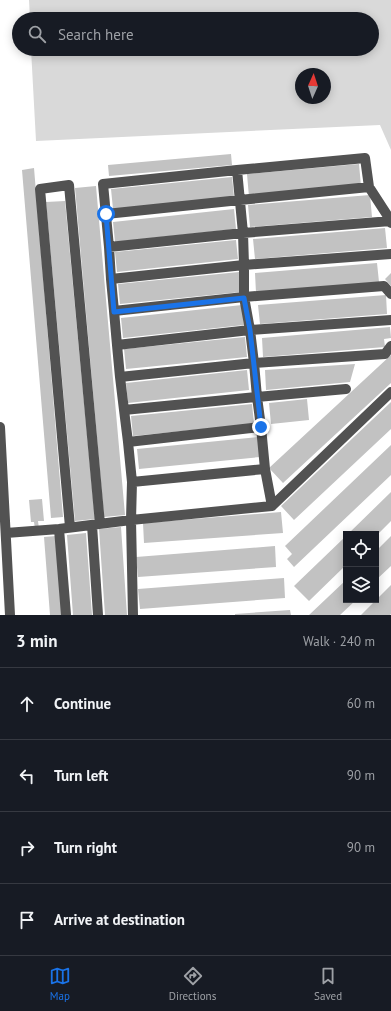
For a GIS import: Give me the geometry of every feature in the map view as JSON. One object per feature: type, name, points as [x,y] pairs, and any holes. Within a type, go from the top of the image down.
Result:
[{"type":"street","points":[[109,247],[242,233],[391,222],[369,187],[365,158],[103,184],[120,377],[132,482],[130,520],[133,615]]},
{"type":"street","points":[[237,170],[244,265],[244,298],[250,330],[265,469],[272,506]]},
{"type":"street","points":[[70,527],[40,189],[69,185],[96,524],[98,615]]},
{"type":"street","points":[[106,214],[369,187]]},
{"type":"street","points":[[111,279],[244,265],[391,254]]},
{"type":"street","points":[[114,312],[244,298],[384,286],[391,294]]},
{"type":"street","points":[[117,345],[250,330],[391,320]]},
{"type":"street","points":[[120,377],[254,363],[385,354],[391,346]]},
{"type":"street","points":[[124,410],[346,389]]},
{"type":"street","points":[[6,533],[59,529],[130,520],[272,506],[391,392]]},
{"type":"street","points":[[0,427],[10,615]]},
{"type":"street","points":[[128,442],[261,427]]},
{"type":"street","points":[[132,482],[265,469]]},
{"type":"street","points":[[59,529],[66,615]]},
{"type":"shaded area","points":[[29,0],[391,0],[391,150],[380,125],[36,141],[31,56],[379,56],[379,12],[30,12]]},
{"type":"building","points":[[231,154],[232,165],[109,176],[108,165]]},
{"type":"building","points":[[359,164],[361,186],[249,197],[247,174]]},
{"type":"building","points":[[34,168],[63,517],[51,518],[22,170]]},
{"type":"building","points":[[232,177],[234,197],[113,209],[111,189]]},
{"type":"building","points":[[96,186],[125,515],[104,517],[75,188]]},
{"type":"building","points":[[370,195],[372,217],[250,227],[248,205]]},
{"type":"building","points":[[65,201],[95,519],[75,521],[46,202]]},
{"type":"building","points":[[234,209],[236,229],[115,242],[113,222]]},
{"type":"building","points":[[385,228],[387,248],[255,259],[253,239]]},
{"type":"building","points":[[236,240],[238,259],[117,272],[115,252]]},
{"type":"building","points":[[377,263],[379,282],[256,293],[255,273]]},
{"type":"building","points":[[239,272],[241,292],[120,304],[118,284]]},
{"type":"building","points":[[391,273],[391,286],[385,279]]},
{"type":"building","points":[[386,295],[387,314],[260,324],[258,305]]},
{"type":"building","points":[[242,305],[244,325],[123,338],[121,318]]},
{"type":"building","points":[[390,327],[391,338],[384,339],[385,347],[263,357],[262,338]]},
{"type":"building","points":[[245,337],[247,357],[126,369],[124,349]]},
{"type":"building","points":[[391,355],[391,383],[283,483],[269,468]]},
{"type":"building","points":[[355,364],[350,382],[266,390],[265,370]]},
{"type":"building","points":[[247,370],[249,390],[128,403],[126,383]]},
{"type":"building","points":[[307,399],[309,420],[271,424],[269,403]]},
{"type":"building","points":[[391,402],[391,429],[294,520],[281,506]]},
{"type":"building","points":[[252,404],[254,424],[133,436],[131,416]]},
{"type":"building","points":[[258,437],[260,457],[139,469],[137,449]]},
{"type":"building","points":[[391,445],[391,475],[294,567],[287,559],[292,554],[285,546]]},
{"type":"building","points":[[391,492],[391,521],[379,533],[379,531],[351,531]]},
{"type":"building","points":[[42,499],[44,521],[38,521],[39,529],[35,529],[34,522],[31,522],[29,500]]},
{"type":"building","points":[[281,512],[283,533],[144,543],[143,523]]},
{"type":"building","points":[[121,527],[127,615],[105,615],[99,529]]},
{"type":"building","points":[[86,533],[92,615],[73,615],[67,535]]},
{"type":"building","points":[[56,536],[62,615],[50,615],[44,537]]},
{"type":"building","points":[[391,536],[391,566],[379,577],[379,567],[379,548]]},
{"type":"building","points":[[343,539],[343,568],[309,601],[294,586]]},
{"type":"building","points":[[275,546],[276,567],[138,577],[136,557]]},
{"type":"building","points":[[284,578],[285,598],[140,609],[138,589]]},
{"type":"building","points":[[343,583],[343,603],[353,603],[340,615],[309,615]]},
{"type":"building","points":[[391,585],[390,615],[361,615],[373,603],[379,603],[379,597]]},
{"type":"building","points":[[290,610],[291,615],[235,615],[235,614]]},
{"type":"route","points":[[106,214],[114,312],[244,298],[250,330],[261,427]]}]
